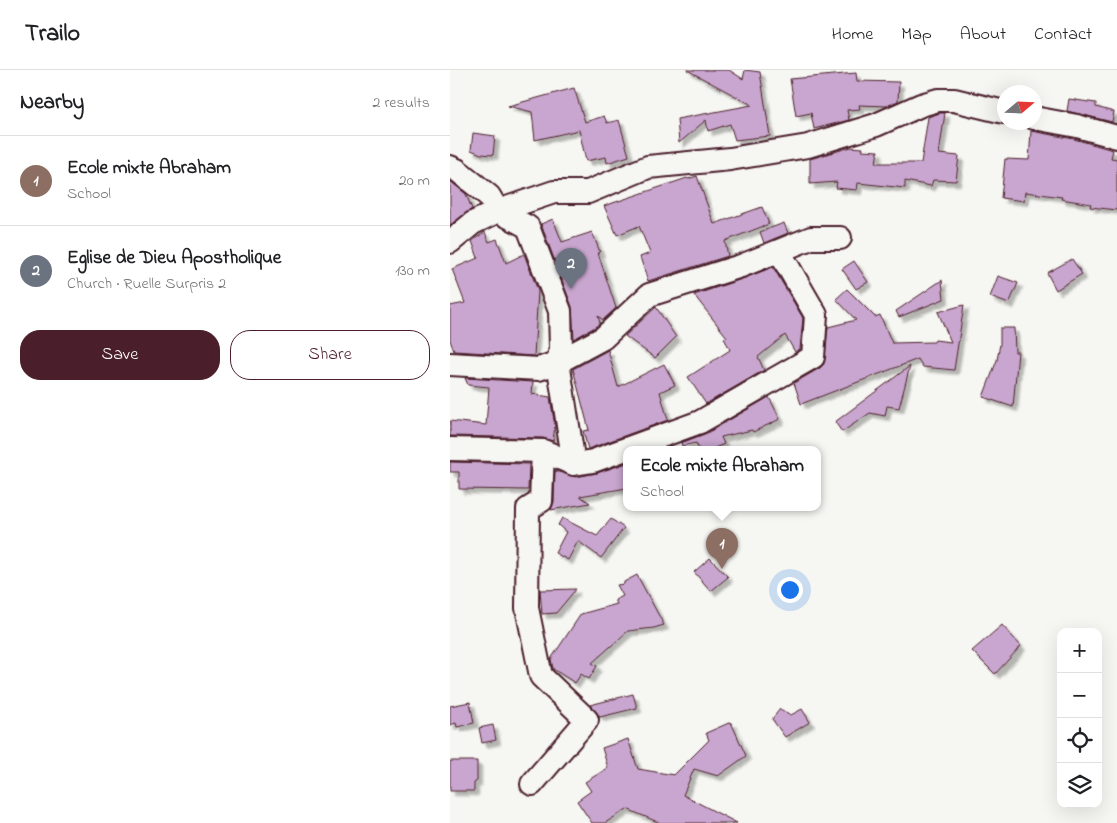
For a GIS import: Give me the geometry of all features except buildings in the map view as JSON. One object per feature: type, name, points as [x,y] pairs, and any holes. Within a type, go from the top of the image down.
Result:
[{"type":"street","points":[[450,242],[473,223],[498,211],[554,192],[588,192],[648,166],[730,159],[808,146],[876,125],[921,105],[938,100],[954,100],[997,110]]},
{"type":"street","points":[[1042,119],[1077,126],[1117,137]]},
{"type":"street","points":[[450,167],[457,170],[489,196],[498,211],[528,227],[560,311],[561,348],[558,362],[574,464]]},
{"type":"street","points":[[450,364],[539,369],[558,362],[603,338],[648,295],[741,266],[811,238],[840,238]]},
{"type":"street","points":[[634,446],[700,422],[812,356],[816,314],[779,250]]},
{"type":"street","points":[[450,449],[543,451],[574,464],[593,461],[623,450]]},
{"type":"street","points":[[532,784],[587,720],[541,676],[527,608],[528,509],[541,501],[543,451]]},
{"type":"place","name":"Eglise de Dieu Apostholique","points":[[571,289]]},
{"type":"place","name":"Ecole mixte Abraham","points":[[722,569]]}]
